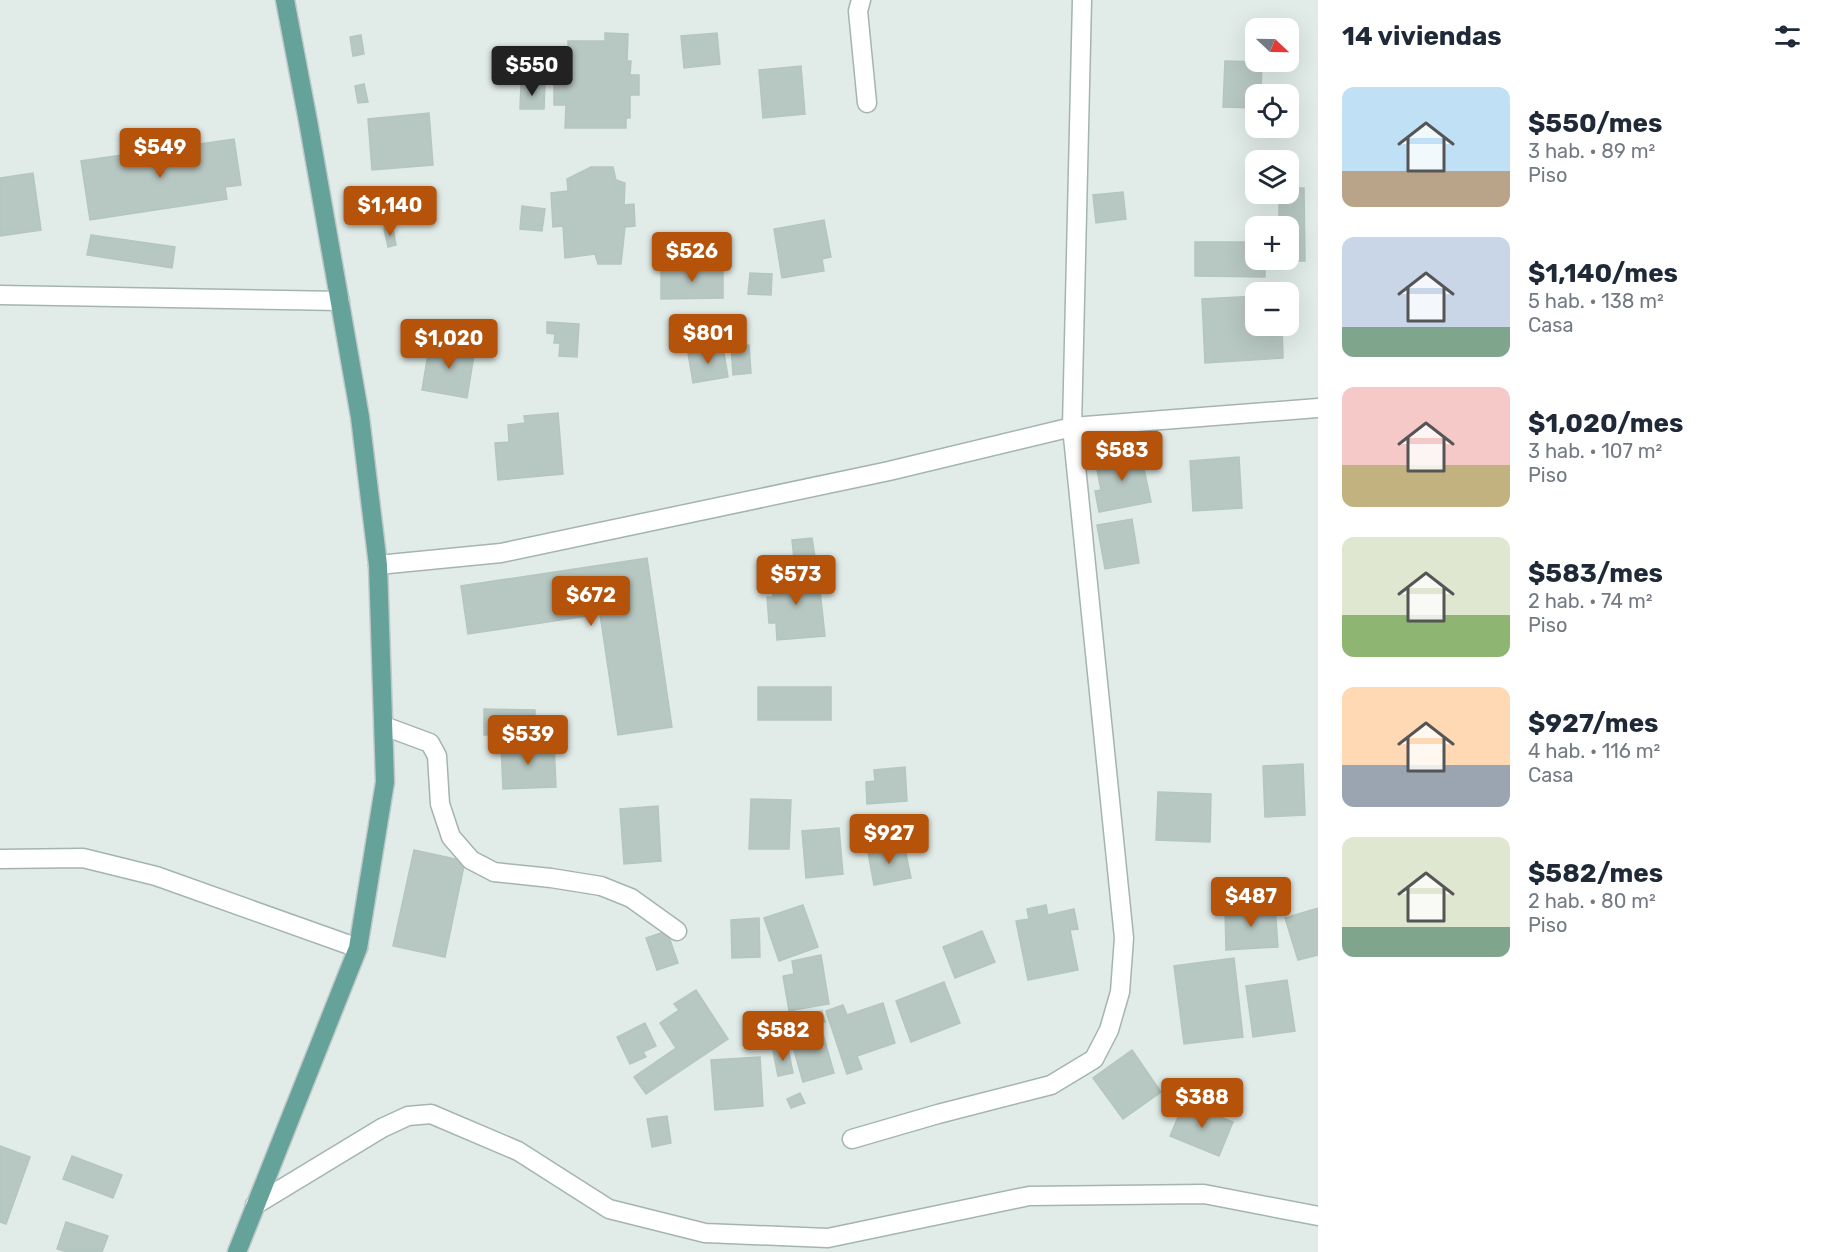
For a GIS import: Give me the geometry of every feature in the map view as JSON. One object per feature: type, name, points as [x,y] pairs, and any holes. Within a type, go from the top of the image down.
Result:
[{"type":"main road","points":[[237,1252],[358,948],[385,782],[378,566],[360,417],[285,0]]},
{"type":"street","points":[[861,0],[858,11],[867,104]]},
{"type":"street","points":[[852,1139],[1051,1085],[1094,1059],[1109,1030],[1120,992],[1124,938],[1072,427],[1082,0]]},
{"type":"street","points":[[0,295],[340,301]]},
{"type":"street","points":[[378,566],[501,553],[889,471],[1072,427],[1318,408]]},
{"type":"street","points":[[384,726],[430,743],[437,756],[440,804],[451,837],[471,860],[494,872],[601,886],[631,898],[677,931]]},
{"type":"street","points":[[0,859],[83,858],[156,876],[358,948]]},
{"type":"street","points":[[255,1205],[382,1128],[408,1116],[431,1114],[518,1151],[609,1209],[705,1233],[828,1238],[1029,1196],[1204,1194],[1318,1216]]},
{"type":"building","points":[[605,33],[628,34],[627,61],[631,61],[630,75],[639,75],[639,95],[630,95],[630,118],[626,118],[626,128],[565,128],[566,105],[554,105],[554,77],[568,77],[568,41],[605,41]]},
{"type":"building","points":[[717,33],[720,64],[684,68],[681,36]]},
{"type":"building","points":[[361,35],[364,54],[353,56],[350,37]]},
{"type":"building","points":[[1225,61],[1245,62],[1245,72],[1262,72],[1261,84],[1245,84],[1245,108],[1223,107]]},
{"type":"building","points":[[801,66],[805,114],[763,118],[759,70]]},
{"type":"building","points":[[364,84],[368,102],[358,103],[355,86]]},
{"type":"building","points":[[521,84],[545,84],[544,109],[520,109]]},
{"type":"building","points":[[429,113],[433,165],[372,170],[368,119]]},
{"type":"building","points":[[234,139],[241,185],[225,187],[227,199],[90,220],[81,161]]},
{"type":"building","points":[[591,167],[613,167],[616,180],[625,183],[624,205],[634,204],[635,226],[625,227],[621,264],[598,264],[595,254],[565,258],[563,226],[553,227],[551,193],[568,191],[567,179]]},
{"type":"building","points":[[33,173],[41,230],[0,236],[0,178]]},
{"type":"building","points":[[1299,188],[1304,188],[1305,261],[1299,261],[1299,216],[1279,216],[1279,204],[1299,204]]},
{"type":"building","points":[[1123,192],[1126,219],[1096,223],[1093,195]]},
{"type":"building","points":[[384,202],[387,217],[372,220],[369,205]]},
{"type":"building","points":[[522,206],[545,209],[542,231],[520,229]]},
{"type":"building","points":[[824,220],[831,257],[822,259],[824,271],[782,278],[774,229]]},
{"type":"building","points":[[393,228],[396,245],[388,247],[384,229]]},
{"type":"building","points":[[91,235],[175,247],[172,268],[87,255]]},
{"type":"building","points":[[1195,242],[1245,242],[1245,270],[1265,270],[1265,277],[1195,276]]},
{"type":"building","points":[[661,267],[723,267],[723,298],[661,299]]},
{"type":"building","points":[[750,273],[772,274],[771,295],[748,294]]},
{"type":"building","points":[[1245,297],[1245,336],[1282,336],[1283,358],[1205,363],[1202,299]]},
{"type":"building","points":[[547,322],[579,324],[577,357],[559,356],[560,343],[554,343],[555,334],[547,333]]},
{"type":"building","points":[[729,327],[730,345],[698,347],[697,330]]},
{"type":"building","points":[[430,342],[475,349],[467,398],[422,390]]},
{"type":"building","points":[[749,345],[751,373],[733,375],[731,346]]},
{"type":"building","points":[[723,347],[728,377],[693,383],[688,353]]},
{"type":"building","points":[[558,413],[563,474],[498,480],[495,443],[509,442],[508,425],[525,423],[524,416]]},
{"type":"building","points":[[1140,450],[1151,502],[1099,512],[1095,491],[1101,490],[1095,460]]},
{"type":"building","points":[[1239,457],[1242,508],[1193,511],[1190,461]]},
{"type":"building","points":[[1132,519],[1139,563],[1105,569],[1097,525]]},
{"type":"building","points":[[812,538],[815,557],[794,559],[792,540]]},
{"type":"building","points":[[647,558],[672,727],[618,735],[600,614],[468,634],[461,586]]},
{"type":"building","points":[[812,570],[814,591],[820,590],[825,636],[777,640],[776,623],[769,623],[767,597],[773,597],[771,573]]},
{"type":"building","points":[[758,687],[831,687],[831,720],[758,720]]},
{"type":"building","points":[[484,709],[535,710],[535,735],[484,735]]},
{"type":"building","points":[[554,742],[556,787],[503,789],[501,744]]},
{"type":"building","points":[[1303,764],[1305,815],[1265,817],[1263,766]]},
{"type":"building","points":[[905,767],[907,801],[867,804],[866,782],[875,781],[874,770]]},
{"type":"building","points":[[1158,792],[1211,794],[1210,842],[1156,840]]},
{"type":"building","points":[[751,799],[791,800],[789,849],[749,849]]},
{"type":"building","points":[[658,806],[661,861],[624,864],[620,809]]},
{"type":"building","points":[[839,828],[843,874],[806,878],[802,831]]},
{"type":"building","points":[[904,844],[911,878],[874,885],[868,852]]},
{"type":"building","points":[[414,850],[465,861],[445,957],[393,946]]},
{"type":"building","points":[[803,905],[818,947],[779,961],[764,918]]},
{"type":"building","points":[[1046,905],[1048,915],[1074,909],[1078,929],[1070,930],[1078,970],[1028,980],[1016,921],[1029,919],[1027,909]]},
{"type":"building","points":[[1275,906],[1278,947],[1226,950],[1225,909]]},
{"type":"building","points":[[1318,908],[1318,955],[1298,960],[1285,918]]},
{"type":"building","points":[[759,918],[760,957],[732,958],[731,920]]},
{"type":"building","points":[[667,931],[678,963],[657,970],[646,938]]},
{"type":"building","points":[[982,931],[995,962],[955,978],[943,947]]},
{"type":"building","points":[[821,955],[829,1004],[789,1011],[783,976],[794,974],[792,961]]},
{"type":"building","points":[[1234,958],[1243,1037],[1184,1044],[1174,966]]},
{"type":"building","points":[[1287,980],[1295,1031],[1253,1037],[1246,986]]},
{"type":"building","points":[[944,982],[960,1023],[911,1042],[896,1001]]},
{"type":"building","points":[[696,990],[728,1039],[646,1094],[634,1077],[676,1048],[660,1023],[679,1010],[674,1004]]},
{"type":"building","points":[[883,1003],[895,1043],[857,1056],[862,1069],[847,1074],[826,1011],[843,1005],[847,1015]]},
{"type":"building","points":[[822,1011],[825,1022],[795,1029],[793,1017]]},
{"type":"building","points":[[645,1023],[656,1046],[643,1052],[646,1057],[630,1064],[617,1037]]},
{"type":"building","points":[[822,1031],[834,1073],[803,1082],[791,1040]]},
{"type":"building","points":[[788,1048],[793,1073],[778,1076],[773,1051]]},
{"type":"building","points":[[1132,1050],[1161,1092],[1123,1119],[1093,1078]]},
{"type":"building","points":[[760,1057],[763,1106],[715,1110],[711,1060]]},
{"type":"building","points":[[800,1093],[805,1103],[791,1108],[787,1099]]},
{"type":"building","points":[[1184,1103],[1233,1122],[1219,1156],[1170,1136]]},
{"type":"building","points":[[667,1116],[671,1143],[652,1147],[647,1119]]},
{"type":"building","points":[[0,1146],[30,1157],[6,1224],[0,1222]]},
{"type":"building","points":[[72,1156],[122,1175],[113,1198],[63,1179]]},
{"type":"building","points":[[66,1222],[108,1236],[102,1252],[67,1252],[57,1249]]}]
